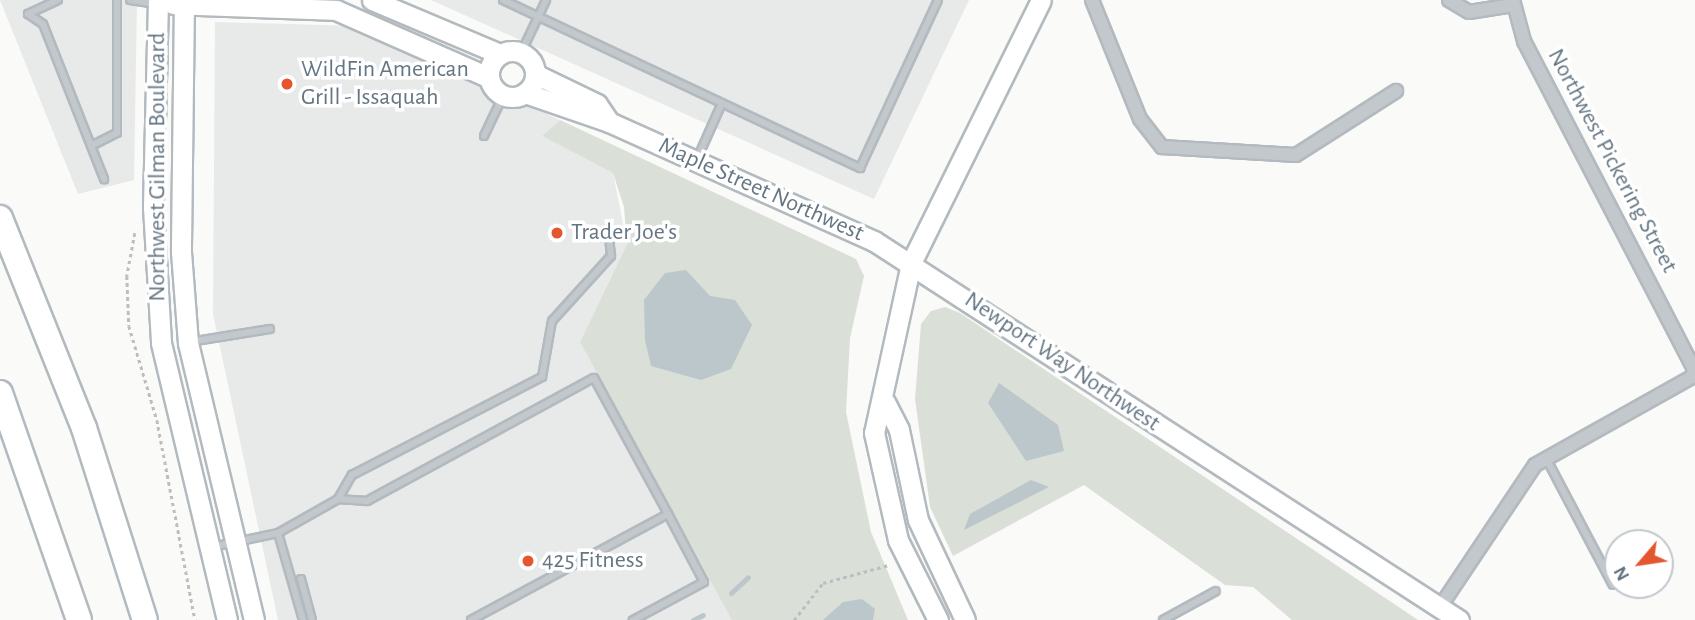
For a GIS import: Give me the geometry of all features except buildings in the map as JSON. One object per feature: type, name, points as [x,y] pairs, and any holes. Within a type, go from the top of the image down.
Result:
[{"type":"highway","points":[[0,218],[84,428],[145,620]]},
{"type":"highway","points":[[0,393],[79,620]]},
{"type":"street","points":[[158,2],[336,10],[488,78],[502,96],[525,93],[535,74],[521,53],[500,54],[372,0]]},
{"type":"street","points":[[938,620],[898,540],[883,488],[874,433],[885,402],[889,348],[911,262],[1041,0]]},
{"type":"street","points":[[1092,0],[1140,119],[1162,147],[1296,155],[1395,91]]},
{"type":"street","points":[[1449,0],[1469,12],[1513,2]]},
{"type":"street","name":"Northwest Gilman Boulevard","points":[[158,2],[156,299],[167,380],[227,620]]},
{"type":"street","name":"Northwest Gilman Boulevard","points":[[184,2],[181,253],[188,343],[254,620]]},
{"type":"street","name":"Northwest Pickering Street","points":[[1513,2],[1524,41],[1687,347],[1693,381]]},
{"type":"street","points":[[488,78],[500,54]]},
{"type":"street","name":"Maple Street Northwest","points":[[535,74],[597,104],[609,122]]},
{"type":"street","name":"Maple Street Northwest","points":[[525,93],[609,122],[911,262]]},
{"type":"street","name":"Newport Way Northwest","points":[[911,262],[1459,620]]},
{"type":"street","points":[[1440,607],[1510,495],[1546,457],[1693,381]]},
{"type":"street","points":[[885,402],[900,430],[918,520],[965,620]]},
{"type":"lane","points":[[58,0],[28,14],[43,24],[104,179]]},
{"type":"lane","points":[[91,146],[117,133],[117,0]]},
{"type":"lane","points":[[130,0],[158,2]]},
{"type":"lane","points":[[503,0],[860,168],[938,0]]},
{"type":"lane","points":[[521,53],[546,0]]},
{"type":"lane","points":[[484,136],[502,96]]},
{"type":"lane","points":[[696,161],[722,103]]},
{"type":"lane","points":[[208,548],[278,533],[338,499],[352,475],[542,377],[552,321],[611,256],[608,229]]},
{"type":"lane","points":[[188,343],[270,329]]},
{"type":"lane","points":[[338,499],[366,501],[594,378],[704,582],[633,620]]},
{"type":"lane","points":[[1546,457],[1604,568]]},
{"type":"lane","points":[[471,620],[668,514]]},
{"type":"lane","points":[[278,533],[303,620]]},
{"type":"lane","points":[[301,579],[312,620]]},
{"type":"lane","points":[[1163,620],[1216,590]]},
{"type":"path","points":[[794,620],[823,583],[889,565]]},
{"type":"shaded area","points":[[0,0],[137,0],[134,180],[78,194]]},
{"type":"shaded area","points":[[431,0],[969,0],[874,199]]},
{"type":"shaded area","points":[[215,22],[356,26],[560,120],[542,136],[613,173],[627,244],[580,342],[735,620],[278,620],[213,314]]},
{"type":"shaded area","points":[[560,120],[856,259],[864,276],[850,338],[846,412],[871,532],[908,620],[732,620],[580,342],[627,244],[624,207],[613,173],[542,136]]},
{"type":"shaded area","points":[[686,270],[710,296],[735,300],[752,325],[731,369],[701,380],[651,366],[645,340],[644,300],[665,273]]},
{"type":"shaded area","points":[[945,307],[960,313],[1418,620],[1292,620],[1253,587],[1225,585],[1084,485],[953,556],[930,507],[915,399],[921,324],[931,311]]},
{"type":"shaded area","points":[[999,383],[1058,425],[1064,451],[1026,461],[988,403]]},
{"type":"shaded area","points":[[1031,480],[1049,487],[964,530],[970,514]]},
{"type":"shaded area","points":[[862,599],[875,609],[873,620],[823,620],[843,602]]},
{"type":"waterway","points":[[731,593],[748,577]]},
{"type":"waterway","points":[[693,620],[703,615]]},
{"type":"place","name":"WildFin American Grill - Issaquah","points":[[287,84]]},
{"type":"place","name":"Trader Joe's","points":[[557,233]]},
{"type":"place","name":"425 Fitness","points":[[528,561]]}]
